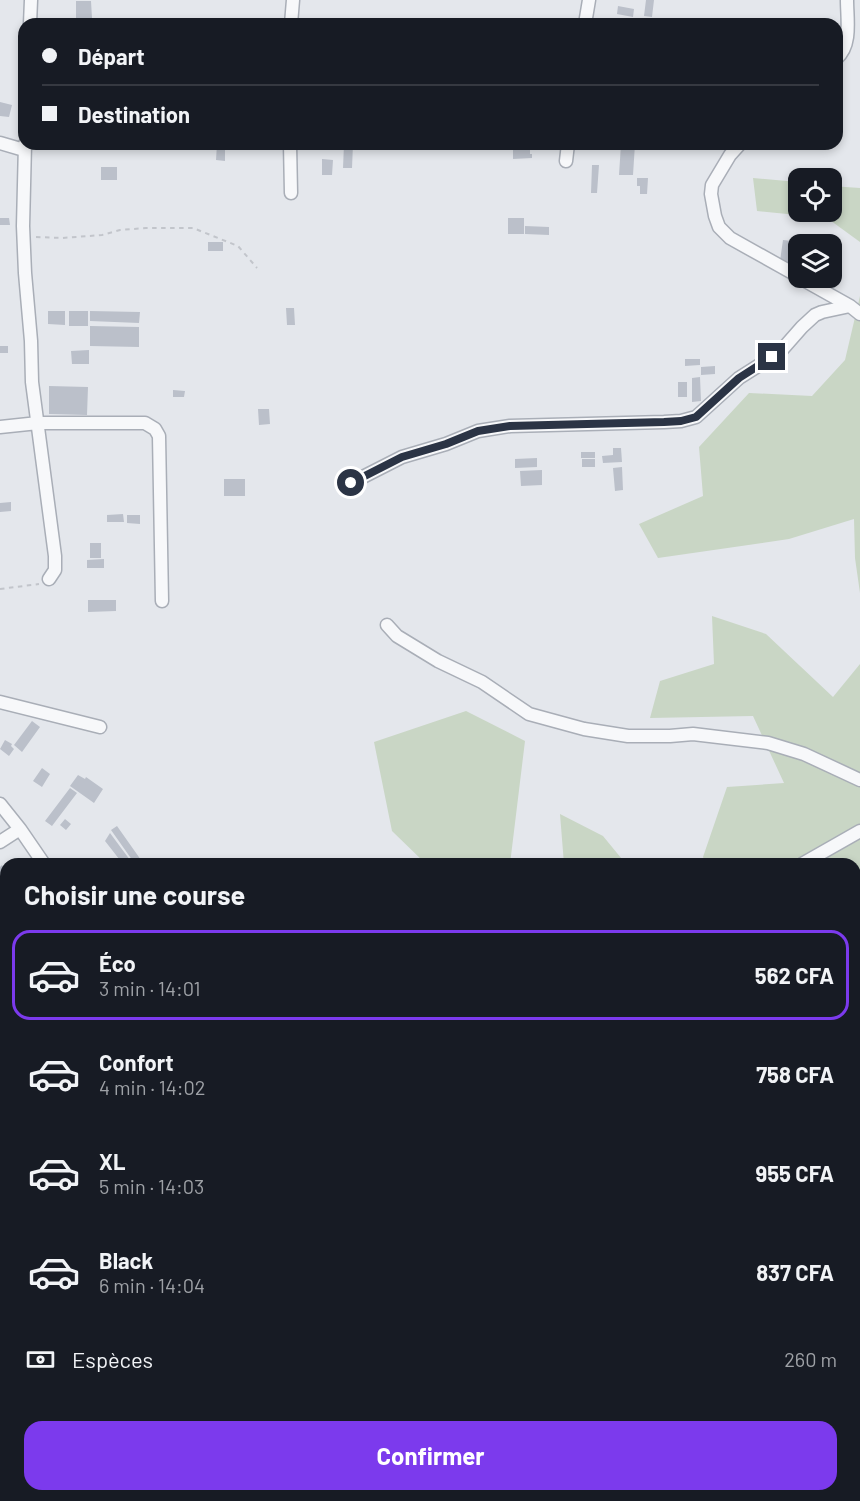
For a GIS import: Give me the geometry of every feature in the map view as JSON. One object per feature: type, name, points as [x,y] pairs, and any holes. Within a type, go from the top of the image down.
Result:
[{"type":"street","points":[[30,18],[31,0]]},
{"type":"street","points":[[292,18],[293,0]]},
{"type":"street","points":[[586,18],[589,0]]},
{"type":"street","points":[[843,51],[847,37],[847,0]]},
{"type":"street","points":[[0,143],[18,146]]},
{"type":"street","points":[[25,150],[25,273],[32,382],[55,556],[55,570],[49,579]]},
{"type":"street","points":[[290,150],[291,193]]},
{"type":"street","points":[[566,161],[567,150]]},
{"type":"street","points":[[735,150],[712,185],[711,194],[719,227],[730,238],[788,271]]},
{"type":"street","points":[[818,288],[855,310]]},
{"type":"street","points":[[351,483],[402,457],[446,444],[478,431],[510,426],[681,421],[696,417],[739,378],[780,352],[815,315],[822,312],[855,310]]},
{"type":"street","points":[[0,427],[38,423],[145,423],[155,429],[159,436],[162,601]]},
{"type":"street","points":[[387,625],[397,636],[438,661],[482,682],[529,714],[585,729],[628,736],[693,734],[768,743],[804,754],[860,780]]},
{"type":"street","points":[[2,706],[47,713],[100,727]]},
{"type":"street","points":[[0,804],[40,858]]},
{"type":"street","points":[[0,842],[20,829]]},
{"type":"street","points":[[813,858],[860,831]]},
{"type":"path","points":[[24,237],[62,238],[146,228],[194,228],[238,246],[256,268]]},
{"type":"path","points":[[0,589],[40,584],[49,579]]},
{"type":"green space","points":[[753,178],[788,181],[788,214],[757,211]]},
{"type":"green space","points":[[842,187],[860,188],[860,242],[832,222],[842,222]]},
{"type":"green space","points":[[860,296],[860,593],[855,558],[854,519],[789,539],[658,558],[639,524],[703,496],[699,447],[749,393],[812,396],[845,360]]},
{"type":"green space","points":[[712,616],[766,634],[833,697],[860,664],[860,858],[704,858],[727,787],[784,783],[753,716],[650,718],[660,681],[714,664]]},
{"type":"green space","points":[[466,711],[525,741],[511,858],[420,858],[392,831],[374,742]]},
{"type":"green space","points":[[560,814],[603,836],[621,858],[564,858]]},
{"type":"building","points":[[646,0],[654,0],[652,17],[644,16]]},
{"type":"building","points":[[76,1],[91,1],[92,18],[76,18]]},
{"type":"building","points":[[618,6],[634,9],[633,17],[617,14]]},
{"type":"building","points":[[0,102],[12,105],[9,117],[0,116]]},
{"type":"building","points":[[217,150],[225,150],[225,161],[216,160]]},
{"type":"building","points":[[344,150],[353,150],[352,168],[343,168]]},
{"type":"building","points":[[513,150],[530,150],[532,154],[532,158],[513,159]]},
{"type":"building","points":[[621,150],[635,150],[633,175],[619,175]]},
{"type":"building","points":[[322,159],[333,160],[332,175],[322,175]]},
{"type":"building","points":[[592,165],[599,165],[597,193],[591,193]]},
{"type":"building","points":[[101,167],[117,167],[117,180],[101,180]]},
{"type":"building","points":[[637,178],[648,178],[647,194],[640,194]]},
{"type":"building","points":[[0,218],[9,218],[10,225],[0,225]]},
{"type":"building","points":[[508,218],[524,218],[524,234],[508,234]]},
{"type":"building","points":[[525,226],[549,227],[549,235],[525,234]]},
{"type":"building","points":[[783,240],[788,241],[788,263],[780,261]]},
{"type":"building","points":[[208,242],[223,242],[223,251],[208,251]]},
{"type":"building","points":[[286,308],[294,308],[295,325],[287,325]]},
{"type":"building","points":[[48,311],[65,311],[65,325],[48,324]]},
{"type":"building","points":[[69,311],[88,311],[88,326],[69,326]]},
{"type":"building","points":[[90,311],[140,312],[139,323],[90,321]]},
{"type":"building","points":[[90,326],[139,327],[139,347],[90,346]]},
{"type":"building","points":[[0,346],[8,346],[8,353],[0,353]]},
{"type":"building","points":[[89,350],[89,364],[72,364],[71,351]]},
{"type":"building","points":[[685,359],[700,359],[700,365],[685,366]]},
{"type":"building","points":[[715,366],[715,374],[701,375],[701,367]]},
{"type":"building","points":[[700,377],[701,401],[692,402],[692,378]]},
{"type":"building","points":[[678,382],[687,382],[687,397],[678,397]]},
{"type":"building","points":[[49,386],[88,387],[87,415],[49,414]]},
{"type":"building","points":[[173,390],[185,391],[184,397],[173,397]]},
{"type":"building","points":[[258,409],[269,409],[270,424],[259,425]]},
{"type":"building","points":[[613,448],[621,448],[622,462],[603,463],[602,456],[613,455]]},
{"type":"building","points":[[581,452],[595,452],[595,458],[581,458]]},
{"type":"building","points":[[537,458],[537,467],[515,468],[515,459]]},
{"type":"building","points":[[582,459],[595,459],[595,467],[582,467]]},
{"type":"building","points":[[622,467],[623,490],[615,491],[613,468]]},
{"type":"building","points":[[542,470],[542,485],[521,486],[520,471]]},
{"type":"building","points":[[224,479],[245,479],[245,496],[224,496]]},
{"type":"building","points":[[11,502],[11,511],[0,512],[0,503]]},
{"type":"building","points":[[123,514],[124,522],[107,522],[107,515]]},
{"type":"building","points":[[127,515],[140,515],[140,524],[127,523]]},
{"type":"building","points":[[90,543],[101,543],[101,558],[90,558]]},
{"type":"building","points":[[104,559],[104,568],[87,568],[87,560]]},
{"type":"building","points":[[88,600],[116,600],[116,611],[88,612]]},
{"type":"building","points":[[32,721],[40,727],[22,752],[14,745]]},
{"type":"building","points":[[5,740],[12,744],[14,749],[9,756],[0,749]]},
{"type":"building","points":[[42,768],[50,774],[42,787],[33,781]]},
{"type":"building","points":[[78,775],[85,779],[86,777],[103,789],[94,803],[70,786]]},
{"type":"building","points":[[70,788],[77,793],[52,826],[45,821]]},
{"type":"building","points":[[65,819],[71,824],[66,830],[60,825]]},
{"type":"building","points":[[117,826],[140,858],[131,858],[111,830]]},
{"type":"building","points":[[110,833],[129,858],[118,858],[105,841]]},
{"type":"route","points":[[351,483],[402,457],[446,444],[478,431],[510,426],[681,421],[696,417],[739,378],[772,357]]}]
